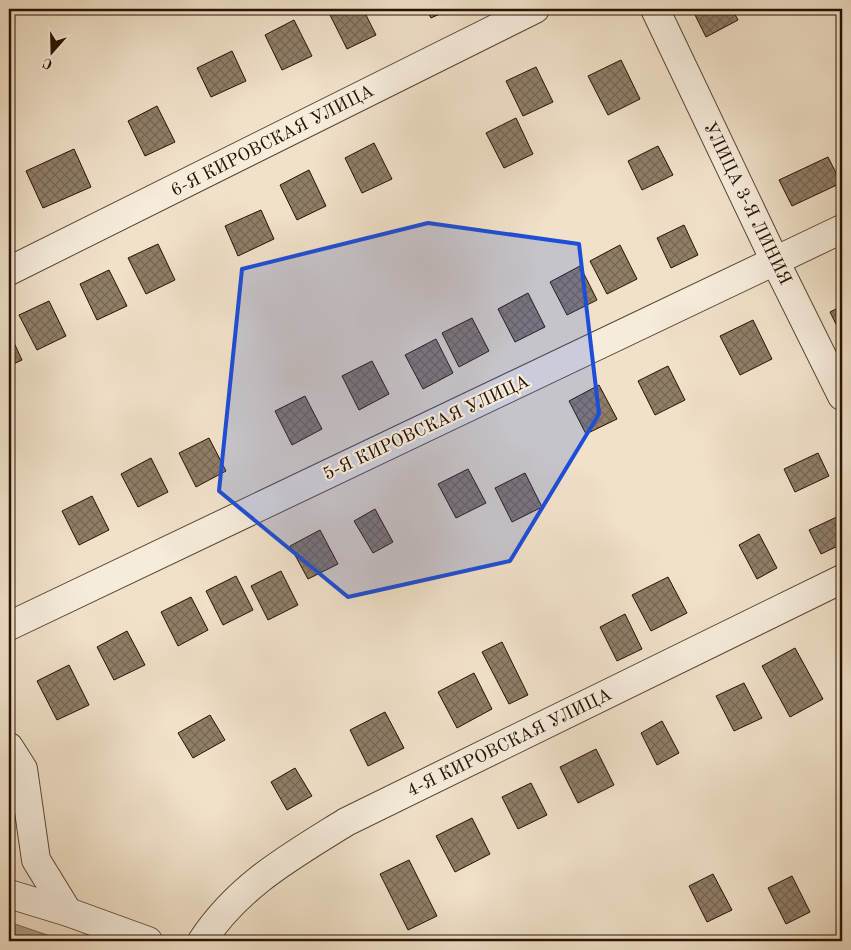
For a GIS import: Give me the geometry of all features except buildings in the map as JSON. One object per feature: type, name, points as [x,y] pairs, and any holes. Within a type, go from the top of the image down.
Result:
[{"type":"street","name":"6-Я КИРОВСКАЯ УЛИЦА","points":[[9,271],[535,9]]},
{"type":"street","name":"УЛИЦА 3-Я ЛИНИЯ","points":[[656,9],[842,396]]},
{"type":"street","name":"5-Я КИРОВСКАЯ УЛИЦА","points":[[9,626],[842,229]]},
{"type":"street","name":"4-Я КИРОВСКАЯ УЛИЦА","points":[[202,941],[211,927],[237,898],[271,869],[346,822],[842,579]]},
{"type":"street","points":[[9,747],[22,769],[36,860],[68,912]]},
{"type":"street","points":[[9,894],[68,912],[148,941]]},
{"type":"highlighted area","points":[[428,223],[579,244],[599,414],[510,561],[348,597],[219,491],[242,269]]},
{"type":"shaded area","points":[[9,922],[65,941],[9,941]]}]
